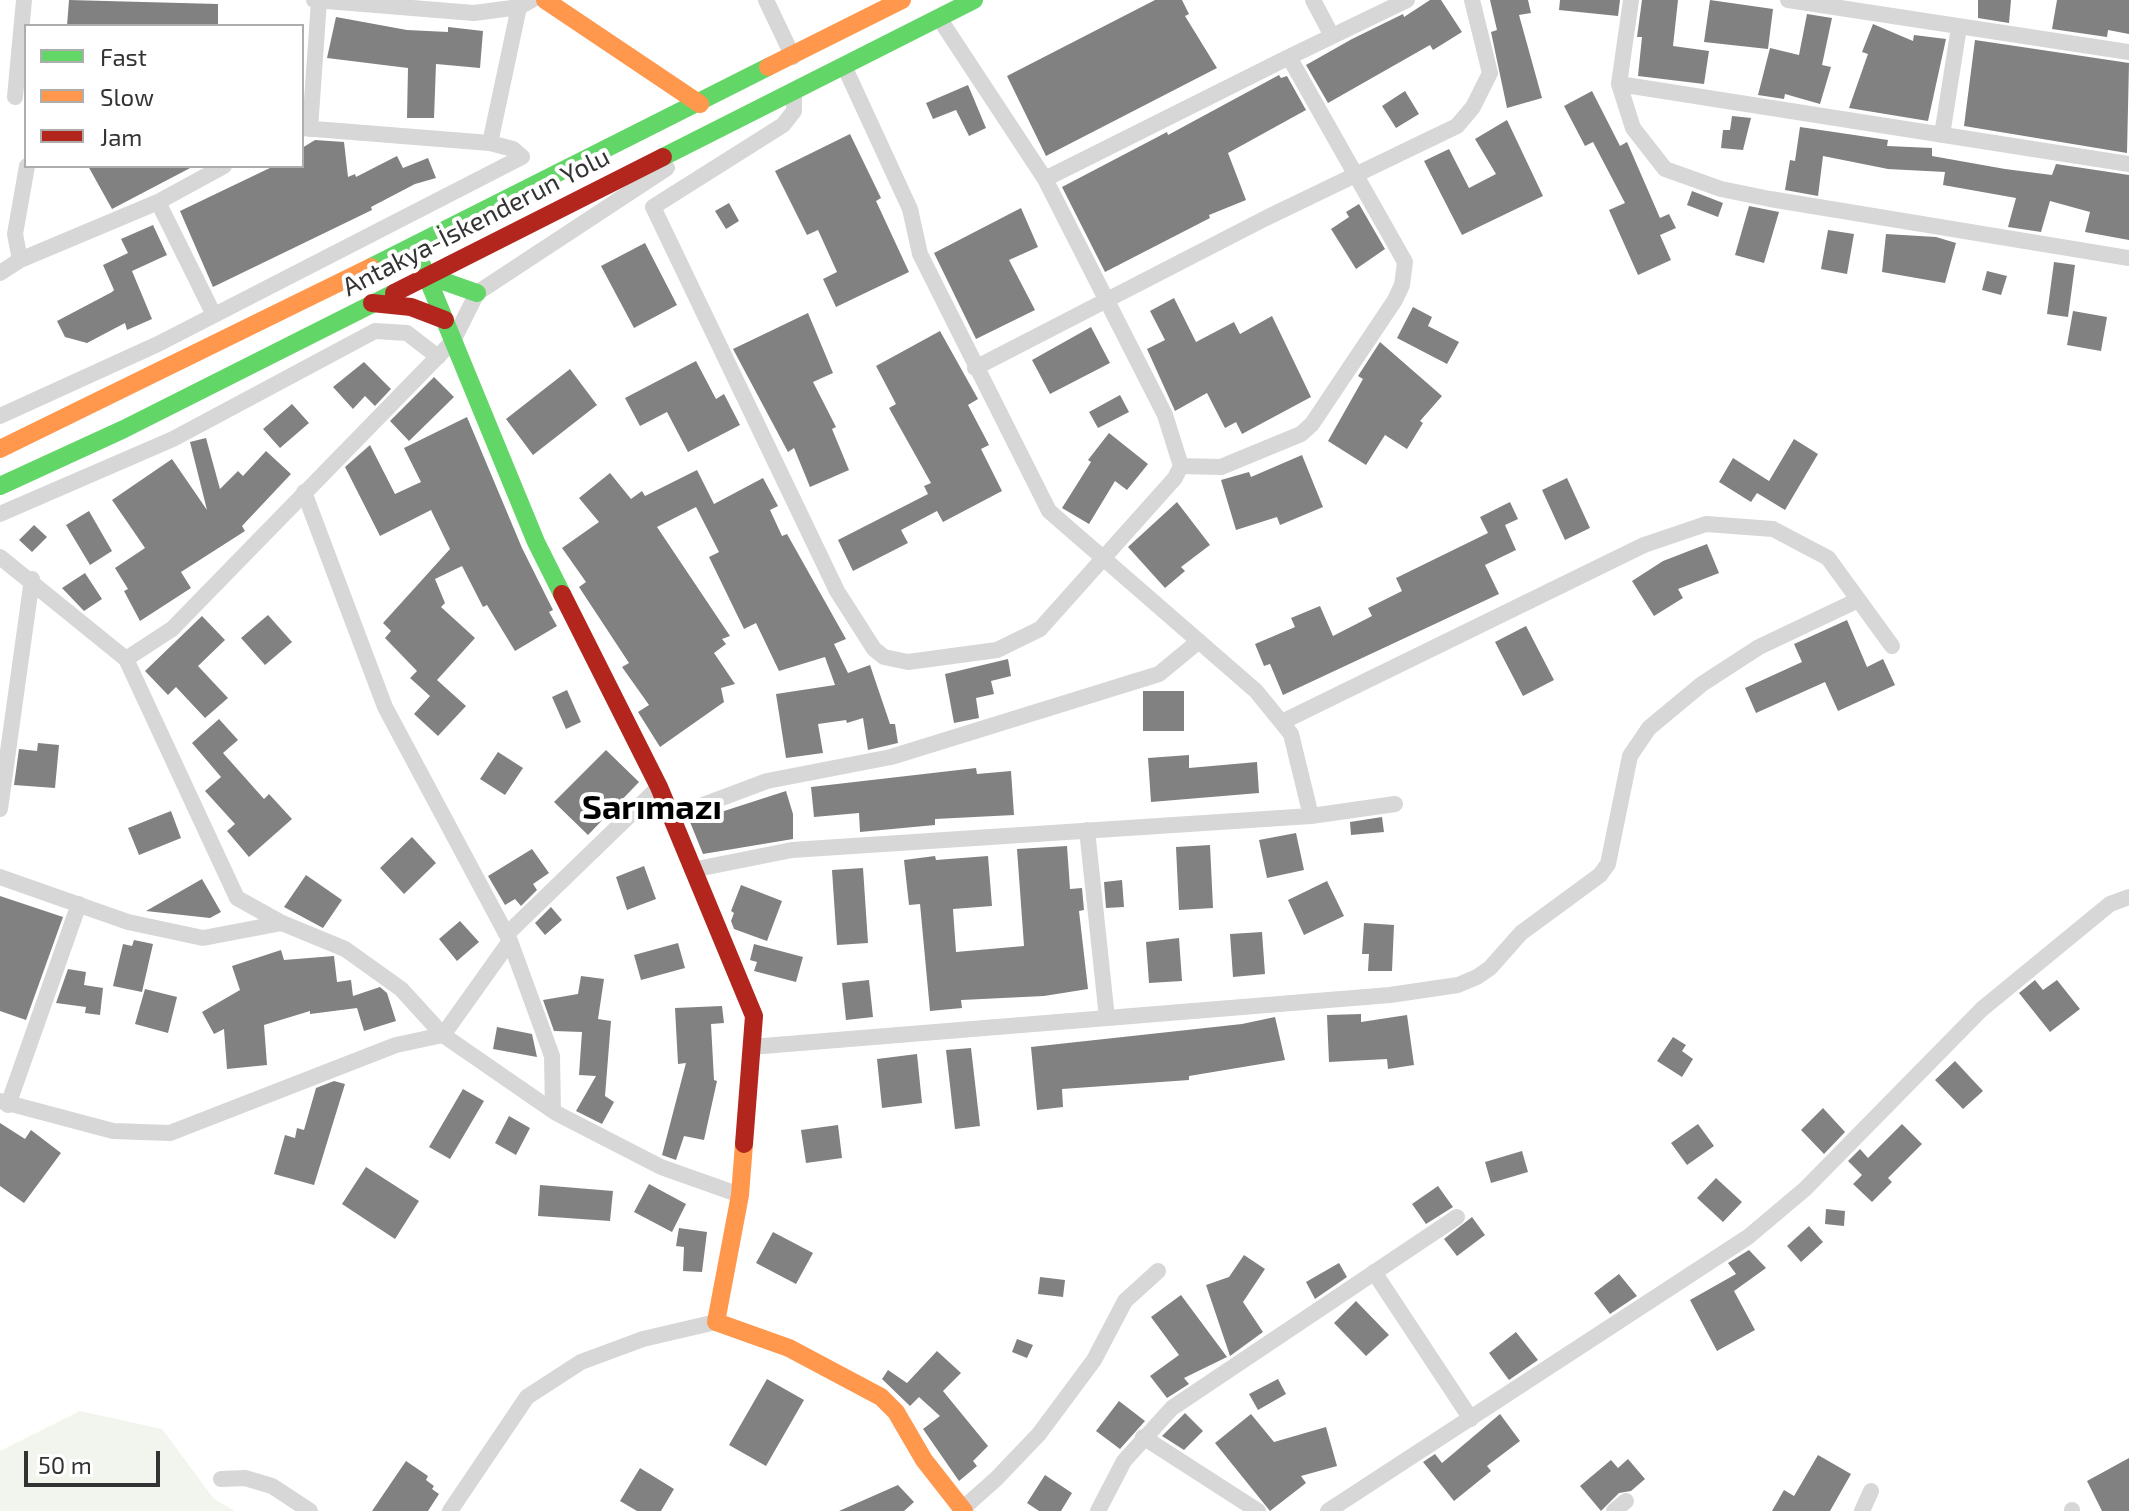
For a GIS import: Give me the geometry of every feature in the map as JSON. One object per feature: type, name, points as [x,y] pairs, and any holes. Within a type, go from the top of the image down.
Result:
[{"type":"main road","points":[[545,0],[700,104]]},
{"type":"main road","name":"Antakya-İskenderun Yolu","points":[[0,449],[112,397],[902,0]]},
{"type":"main road","name":"Antakya-İskenderun Yolu","points":[[0,486],[124,429],[426,275],[845,68],[974,0]]},
{"type":"main road","points":[[414,244],[536,542],[659,787],[754,1016],[740,1195],[716,1322],[789,1348],[881,1397],[896,1412],[924,1460],[962,1511]]},
{"type":"main road","points":[[426,275],[477,293]]},
{"type":"main road","points":[[372,303],[411,307],[445,320]]},
{"type":"street","points":[[14,97],[24,0]]},
{"type":"street","points":[[0,416],[214,315],[522,157],[513,149],[490,143],[306,129],[316,0],[474,13],[526,3],[490,143]]},
{"type":"street","points":[[766,0],[793,57]]},
{"type":"street","points":[[1313,0],[1332,36]]},
{"type":"street","points":[[1045,179],[1407,0]]},
{"type":"street","points":[[975,368],[1266,218],[1457,126],[1473,107],[1490,73],[1472,0]]},
{"type":"street","points":[[1631,0],[1619,84],[1633,128],[1665,169],[1707,184],[1770,199],[2129,258]]},
{"type":"street","points":[[1788,0],[2129,52]]},
{"type":"street","points":[[794,93],[794,111],[783,125],[653,207],[837,591],[865,638],[884,657],[895,661],[997,650],[1040,629],[1175,478],[1181,466],[1165,415],[1045,179],[939,18]]},
{"type":"street","points":[[1942,135],[1959,27]]},
{"type":"street","points":[[1181,466],[1221,467],[1301,434],[1312,424],[1402,285],[1405,262],[1359,175],[1289,57]]},
{"type":"street","points":[[845,68],[910,209],[920,254],[1049,511],[1256,691],[1291,734],[1311,816]]},
{"type":"street","points":[[1619,84],[1746,107],[2129,164]]},
{"type":"street","points":[[126,659],[172,629],[438,357],[453,341],[477,293],[636,190],[717,132]]},
{"type":"street","points":[[20,260],[15,234],[27,168]]},
{"type":"street","points":[[0,273],[20,260],[158,202],[220,168]]},
{"type":"street","points":[[158,202],[214,315]]},
{"type":"street","points":[[0,514],[173,439],[375,331],[407,333],[438,357]]},
{"type":"street","points":[[304,492],[385,707],[509,937],[552,1056],[553,1111]]},
{"type":"street","points":[[1282,722],[1644,545],[1706,524],[1773,529],[1828,558],[1856,601],[1892,646]]},
{"type":"street","points":[[0,557],[32,579],[126,659],[237,898],[282,923],[345,949],[401,989],[443,1035],[553,1111],[661,1167],[740,1195]]},
{"type":"street","points":[[0,809],[32,579]]},
{"type":"street","points":[[751,1047],[1390,995],[1458,985],[1490,968],[1521,933],[1600,875],[1608,864],[1630,756],[1649,728],[1702,684],[1759,647],[1856,601]]},
{"type":"street","points":[[671,817],[767,781],[891,757],[1159,674],[1199,641]]},
{"type":"street","points":[[79,904],[4,1103],[113,1131],[170,1133],[396,1045],[443,1035],[509,937],[659,787]]},
{"type":"street","points":[[692,870],[792,850],[1311,816],[1395,804]]},
{"type":"street","points":[[1087,830],[1107,1018]]},
{"type":"street","points":[[0,877],[128,922],[203,938],[282,923]]},
{"type":"street","points":[[1328,1511],[1778,1214],[1982,1009],[2110,904],[2129,897]]},
{"type":"street","points":[[1098,1511],[1124,1461],[1172,1408],[1457,1217]]},
{"type":"street","points":[[962,1511],[1039,1434],[1094,1360],[1125,1301],[1158,1271]]},
{"type":"street","points":[[1374,1272],[1471,1419]]},
{"type":"street","points":[[450,1511],[527,1397],[581,1362],[643,1339],[716,1322]]},
{"type":"street","points":[[1143,1437],[1258,1511]]},
{"type":"street","points":[[221,1479],[245,1478],[272,1486],[310,1511]]},
{"type":"street","points":[[1862,1511],[1871,1491]]},
{"type":"shaded area","points":[[80,1411],[162,1429],[214,1499],[235,1511],[0,1511],[0,1451]]},
{"type":"building","points":[[69,0],[218,4],[218,24],[67,24]]},
{"type":"building","points":[[1155,0],[1182,0],[1189,14],[1185,16],[1217,68],[1046,156],[1007,76]]},
{"type":"building","points":[[1430,0],[1441,0],[1462,32],[1433,50],[1430,45],[1328,103],[1306,65],[1403,14],[1404,17]]},
{"type":"building","points":[[1490,0],[1528,0],[1531,13],[1519,15],[1542,98],[1507,108],[1491,32],[1497,30]]},
{"type":"building","points":[[1560,0],[1620,0],[1618,16],[1559,10]]},
{"type":"building","points":[[1642,0],[1678,0],[1673,46],[1709,51],[1704,84],[1638,76],[1642,37],[1637,37]]},
{"type":"building","points":[[1710,0],[1773,9],[1768,49],[1704,42]]},
{"type":"building","points":[[1978,0],[2011,0],[2009,23],[1978,18]]},
{"type":"building","points":[[2057,0],[2129,0],[2129,34],[2108,30],[2107,37],[2052,29]]},
{"type":"building","points":[[1807,14],[1832,18],[1822,65],[1831,67],[1820,104],[1785,94],[1784,99],[1758,95],[1770,48],[1799,55]]},
{"type":"building","points":[[336,17],[407,30],[448,32],[448,27],[483,31],[480,68],[436,64],[434,118],[407,118],[408,68],[327,58]]},
{"type":"building","points":[[1873,24],[1913,41],[1914,35],[1946,39],[1928,121],[1849,108],[1868,54],[1862,52]]},
{"type":"building","points":[[1975,40],[2129,63],[2127,153],[1964,126]]},
{"type":"building","points":[[1279,75],[1281,78],[1287,76],[1306,110],[1228,153],[1246,200],[1209,215],[1210,218],[1105,272],[1062,187],[1167,132],[1168,135]]},
{"type":"building","points":[[968,85],[986,128],[969,136],[956,110],[933,119],[926,103]]},
{"type":"building","points":[[1405,91],[1419,114],[1396,128],[1382,106]]},
{"type":"building","points":[[1592,91],[1620,146],[1627,142],[1660,218],[1669,214],[1676,228],[1660,235],[1671,260],[1638,275],[1609,210],[1625,203],[1593,142],[1585,146],[1564,106]]},
{"type":"building","points":[[1732,116],[1751,118],[1743,150],[1721,148],[1723,130],[1730,130]]},
{"type":"building","points":[[1507,120],[1543,196],[1462,235],[1424,161],[1449,149],[1469,188],[1496,174],[1475,139]]},
{"type":"building","points":[[1800,127],[1888,140],[1887,146],[1932,148],[1932,156],[2005,169],[2052,175],[2056,164],[2129,175],[2129,240],[2085,232],[2090,212],[2050,201],[2041,232],[2008,227],[2016,198],[1943,185],[1945,172],[1888,169],[1823,156],[1818,196],[1785,190],[1790,160],[1795,161]]},
{"type":"building","points":[[850,134],[881,198],[876,201],[909,272],[836,307],[823,279],[837,272],[818,230],[807,235],[775,171]]},
{"type":"building","points":[[315,140],[344,142],[348,177],[355,174],[356,177],[397,156],[403,168],[428,158],[436,178],[415,184],[371,207],[372,210],[213,287],[180,211],[270,168],[304,168],[304,147]]},
{"type":"building","points":[[89,168],[190,168],[112,209]]},
{"type":"building","points":[[1692,191],[1723,203],[1718,217],[1687,205]]},
{"type":"building","points":[[729,203],[739,221],[726,229],[715,211]]},
{"type":"building","points":[[1359,204],[1385,249],[1356,269],[1331,229],[1349,217],[1346,212]]},
{"type":"building","points":[[1749,206],[1779,212],[1764,263],[1735,255]]},
{"type":"building","points":[[1021,208],[1038,247],[1009,260],[1035,310],[976,339],[934,253]]},
{"type":"building","points":[[153,225],[167,255],[132,271],[152,319],[127,330],[125,323],[87,343],[65,337],[57,321],[114,290],[103,265],[128,253],[121,239]]},
{"type":"building","points":[[1828,230],[1854,234],[1847,274],[1821,269]]},
{"type":"building","points":[[1886,234],[1936,237],[1956,243],[1945,283],[1882,272]]},
{"type":"building","points":[[645,243],[677,305],[634,328],[601,266]]},
{"type":"building","points":[[2054,262],[2075,265],[2068,317],[2047,314]]},
{"type":"building","points":[[1987,271],[2007,276],[2001,295],[1982,290]]},
{"type":"building","points":[[1174,298],[1196,342],[1234,322],[1240,334],[1272,316],[1311,397],[1242,434],[1236,422],[1225,428],[1207,393],[1175,411],[1147,349],[1165,340],[1150,311]]},
{"type":"building","points":[[1413,307],[1432,317],[1428,326],[1459,342],[1447,364],[1397,338]]},
{"type":"building","points":[[2073,311],[2107,317],[2101,351],[2067,345]]},
{"type":"building","points":[[808,313],[833,373],[813,382],[836,427],[832,429],[849,470],[810,487],[794,448],[788,452],[733,349]]},
{"type":"building","points":[[1091,327],[1110,363],[1050,394],[1032,360]]},
{"type":"building","points":[[940,331],[978,399],[968,405],[989,445],[981,449],[1002,491],[943,522],[937,511],[901,530],[908,543],[853,571],[838,540],[928,494],[924,486],[931,483],[889,408],[896,404],[876,366]]},
{"type":"building","points":[[1380,342],[1442,396],[1420,421],[1423,423],[1407,449],[1385,435],[1366,465],[1328,441],[1363,379],[1358,376]]},
{"type":"building","points":[[696,361],[716,399],[724,394],[740,425],[688,452],[667,412],[640,426],[625,398]]},
{"type":"building","points":[[364,362],[391,389],[375,406],[365,396],[353,409],[333,387]]},
{"type":"building","points":[[570,369],[597,405],[533,455],[506,419]]},
{"type":"building","points":[[434,377],[454,397],[409,441],[390,421]]},
{"type":"building","points":[[1120,395],[1129,412],[1098,428],[1089,412]]},
{"type":"building","points":[[292,404],[309,423],[280,448],[263,429]]},
{"type":"building","points":[[467,417],[522,548],[553,610],[549,612],[557,626],[515,651],[487,605],[483,607],[462,566],[435,579],[445,603],[441,607],[475,638],[437,680],[466,706],[438,736],[414,714],[430,696],[410,678],[417,671],[385,638],[391,631],[383,623],[450,549],[431,510],[380,536],[345,467],[370,445],[395,494],[421,482],[404,448]]},
{"type":"building","points":[[1109,433],[1148,464],[1127,490],[1115,481],[1089,524],[1062,508],[1091,462],[1088,460]]},
{"type":"building","points":[[206,438],[220,489],[238,471],[243,476],[266,451],[291,474],[242,526],[245,531],[181,572],[191,588],[140,621],[124,591],[128,589],[115,568],[145,548],[112,500],[172,459],[207,510],[190,442]]},
{"type":"building","points":[[1794,439],[1818,454],[1785,510],[1757,493],[1751,502],[1719,482],[1733,458],[1769,481]]},
{"type":"building","points":[[1302,455],[1323,507],[1280,525],[1277,517],[1236,530],[1221,480],[1249,472],[1251,477]]},
{"type":"building","points":[[697,470],[714,504],[763,478],[778,506],[770,510],[782,536],[787,534],[846,639],[834,644],[848,673],[870,665],[890,724],[895,724],[898,743],[868,750],[863,718],[847,723],[846,720],[818,724],[823,753],[786,758],[776,694],[835,685],[825,657],[779,671],[756,623],[744,629],[709,557],[719,552],[696,507],[657,527],[730,636],[722,639],[726,644],[714,653],[735,684],[721,688],[724,702],[660,747],[638,712],[649,705],[622,667],[629,663],[579,587],[586,582],[562,548],[599,522],[579,498],[610,473],[631,499],[642,491],[645,496]]},
{"type":"building","points":[[1567,478],[1590,528],[1565,540],[1542,490]]},
{"type":"building","points":[[1177,502],[1210,545],[1181,567],[1185,571],[1165,588],[1128,547]]},
{"type":"building","points":[[1510,502],[1518,519],[1505,525],[1516,550],[1485,565],[1499,594],[1283,695],[1270,664],[1264,666],[1255,644],[1295,627],[1291,618],[1320,606],[1333,636],[1372,616],[1368,608],[1402,591],[1396,578],[1488,533],[1480,517]]},
{"type":"building","points":[[89,511],[112,551],[90,565],[66,525]]},
{"type":"building","points":[[34,525],[47,537],[32,552],[19,540]]},
{"type":"building","points":[[1707,544],[1719,573],[1678,589],[1683,598],[1654,616],[1632,581],[1663,561]]},
{"type":"building","points":[[85,573],[102,599],[84,611],[62,588]]},
{"type":"building","points":[[268,615],[292,642],[265,665],[241,638]]},
{"type":"building","points":[[202,616],[225,640],[198,666],[228,698],[205,718],[176,687],[168,695],[145,671]]},
{"type":"building","points":[[1847,620],[1867,667],[1883,659],[1895,685],[1838,711],[1825,682],[1756,713],[1745,688],[1802,662],[1794,644]]},
{"type":"building","points":[[1526,626],[1554,680],[1523,696],[1495,642]]},
{"type":"building","points":[[1008,659],[1011,676],[991,681],[994,694],[976,698],[979,718],[954,723],[945,674]]},
{"type":"building","points":[[567,690],[581,722],[566,729],[552,697]]},
{"type":"building","points":[[1143,691],[1184,691],[1184,731],[1143,731]]},
{"type":"building","points":[[219,719],[238,740],[223,753],[264,799],[269,794],[292,819],[249,857],[227,831],[235,824],[205,791],[221,777],[192,743]]},
{"type":"building","points":[[38,743],[59,745],[55,788],[14,785],[19,749],[37,751]]},
{"type":"building","points":[[606,750],[639,782],[588,835],[554,802]]},
{"type":"building","points":[[498,752],[523,768],[505,795],[480,779]]},
{"type":"building","points":[[1189,755],[1189,768],[1257,762],[1259,793],[1151,802],[1148,758]]},
{"type":"building","points":[[976,768],[977,774],[1011,771],[1014,815],[935,819],[935,825],[860,832],[859,813],[814,817],[811,787]]},
{"type":"building","points":[[786,791],[793,814],[793,839],[703,854],[690,822]]},
{"type":"building","points":[[171,811],[181,838],[139,855],[128,828]]},
{"type":"building","points":[[1382,817],[1384,832],[1351,835],[1350,822]]},
{"type":"building","points":[[1296,833],[1304,870],[1267,878],[1259,840]]},
{"type":"building","points":[[412,837],[436,863],[404,894],[380,868]]},
{"type":"building","points":[[1210,845],[1213,908],[1179,910],[1176,847]]},
{"type":"building","points":[[1067,846],[1070,889],[1082,888],[1084,910],[1079,911],[1088,989],[1044,996],[961,1000],[962,1008],[930,1011],[920,904],[909,905],[904,860],[935,856],[936,860],[988,856],[992,906],[953,909],[956,952],[1024,946],[1017,849]]},
{"type":"building","points":[[532,849],[549,873],[533,884],[537,890],[521,906],[515,899],[505,905],[488,876]]},
{"type":"building","points":[[644,866],[656,899],[627,910],[616,877]]},
{"type":"building","points":[[863,868],[868,943],[837,945],[832,870]]},
{"type":"building","points":[[306,875],[342,900],[323,928],[284,907]]},
{"type":"building","points":[[202,879],[221,912],[210,918],[146,911]]},
{"type":"building","points":[[1122,880],[1124,907],[1106,908],[1104,882]]},
{"type":"building","points":[[1327,881],[1344,916],[1304,935],[1288,900]]},
{"type":"building","points":[[741,885],[782,901],[767,941],[734,929],[731,921],[734,913],[731,911]]},
{"type":"building","points":[[0,896],[63,917],[26,1020],[0,1011]]},
{"type":"building","points":[[551,907],[562,920],[545,935],[535,923]]},
{"type":"building","points":[[460,921],[479,942],[457,961],[439,939]]},
{"type":"building","points":[[1364,923],[1394,925],[1392,971],[1368,971],[1369,954],[1362,954]]},
{"type":"building","points":[[1262,932],[1265,974],[1233,977],[1230,934]]},
{"type":"building","points":[[1179,938],[1182,981],[1149,983],[1146,942]]},
{"type":"building","points":[[134,940],[153,944],[142,992],[113,986],[123,944],[132,946]]},
{"type":"building","points":[[678,943],[685,968],[641,980],[634,955]]},
{"type":"building","points":[[754,944],[803,957],[796,982],[754,971],[757,962],[750,960]]},
{"type":"building","points":[[281,950],[284,960],[334,956],[337,982],[351,980],[353,996],[380,987],[387,993],[396,1021],[364,1031],[357,1008],[310,1014],[310,1011],[264,1025],[267,1065],[227,1069],[224,1029],[214,1034],[202,1012],[240,990],[232,966]]},
{"type":"building","points":[[68,969],[86,972],[84,985],[103,988],[100,1015],[85,1013],[86,1007],[56,1003]]},
{"type":"building","points":[[581,976],[604,979],[598,1019],[611,1021],[605,1096],[614,1102],[602,1124],[576,1111],[596,1076],[579,1075],[582,1032],[554,1031],[543,1000],[578,994]]},
{"type":"building","points":[[869,980],[873,1017],[846,1020],[842,983]]},
{"type":"building","points":[[2035,980],[2043,990],[2057,980],[2080,1009],[2050,1032],[2019,993]]},
{"type":"building","points":[[145,989],[177,997],[168,1033],[135,1024]]},
{"type":"building","points":[[722,1006],[724,1023],[711,1024],[714,1080],[717,1081],[704,1140],[684,1136],[676,1160],[662,1155],[686,1063],[678,1064],[675,1008]]},
{"type":"building","points":[[1361,1014],[1361,1022],[1407,1015],[1414,1065],[1388,1069],[1387,1059],[1329,1062],[1327,1015]]},
{"type":"building","points":[[1275,1017],[1285,1060],[1189,1076],[1189,1080],[1062,1089],[1063,1107],[1037,1110],[1031,1047],[1242,1024]]},
{"type":"building","points":[[497,1027],[532,1034],[537,1057],[493,1049]]},
{"type":"building","points":[[1673,1037],[1686,1045],[1682,1051],[1693,1059],[1682,1077],[1657,1061]]},
{"type":"building","points":[[971,1048],[980,1126],[955,1129],[946,1050]]},
{"type":"building","points":[[917,1054],[922,1103],[882,1108],[877,1059]]},
{"type":"building","points":[[1955,1061],[1983,1091],[1963,1109],[1935,1080]]},
{"type":"building","points":[[334,1081],[345,1084],[314,1185],[274,1174],[285,1135],[295,1138],[297,1128],[304,1130],[316,1088]]},
{"type":"building","points":[[463,1089],[484,1101],[450,1159],[429,1147]]},
{"type":"building","points":[[1823,1108],[1845,1132],[1824,1154],[1801,1130]]},
{"type":"building","points":[[509,1116],[530,1128],[516,1155],[495,1143]]},
{"type":"building","points":[[0,1123],[25,1139],[31,1130],[61,1153],[24,1203],[0,1186]]},
{"type":"building","points":[[1698,1124],[1714,1146],[1687,1165],[1671,1143]]},
{"type":"building","points":[[1902,1124],[1922,1144],[1888,1178],[1892,1182],[1872,1202],[1853,1184],[1862,1175],[1848,1161],[1860,1149],[1868,1158]]},
{"type":"building","points":[[838,1125],[842,1158],[806,1163],[801,1130]]},
{"type":"building","points":[[1522,1151],[1528,1172],[1491,1183],[1485,1162]]},
{"type":"building","points":[[366,1167],[419,1201],[395,1239],[342,1204]]},
{"type":"building","points":[[1716,1178],[1742,1202],[1723,1222],[1697,1198]]},
{"type":"building","points":[[649,1184],[686,1204],[672,1232],[634,1212]]},
{"type":"building","points":[[540,1185],[613,1191],[610,1221],[538,1216]]},
{"type":"building","points":[[1438,1186],[1453,1207],[1426,1224],[1412,1204]]},
{"type":"building","points":[[1826,1209],[1845,1211],[1844,1226],[1825,1224]]},
{"type":"building","points":[[1472,1217],[1485,1235],[1457,1256],[1444,1239]]},
{"type":"building","points":[[1809,1226],[1823,1242],[1801,1262],[1787,1246]]},
{"type":"building","points":[[679,1228],[707,1232],[702,1272],[683,1271],[684,1247],[676,1246]]},
{"type":"building","points":[[773,1232],[813,1253],[796,1284],[756,1263]]},
{"type":"building","points":[[1749,1250],[1766,1268],[1734,1291],[1755,1330],[1717,1351],[1690,1300],[1736,1274],[1728,1263]]},
{"type":"building","points":[[1244,1255],[1265,1269],[1243,1302],[1263,1332],[1230,1356],[1206,1285],[1229,1277]]},
{"type":"building","points":[[1339,1263],[1347,1277],[1315,1299],[1306,1282]]},
{"type":"building","points":[[1619,1274],[1637,1296],[1610,1314],[1594,1293]]},
{"type":"building","points":[[1040,1277],[1065,1280],[1063,1297],[1038,1294]]},
{"type":"building","points":[[1181,1295],[1227,1357],[1184,1378],[1189,1384],[1167,1398],[1150,1376],[1179,1355],[1151,1317]]},
{"type":"building","points":[[1356,1301],[1389,1335],[1366,1356],[1334,1323]]},
{"type":"building","points":[[1516,1332],[1538,1360],[1509,1380],[1489,1353]]},
{"type":"building","points":[[1017,1339],[1033,1345],[1027,1358],[1012,1352]]},
{"type":"building","points":[[937,1351],[961,1373],[943,1391],[988,1446],[973,1461],[977,1466],[959,1481],[923,1429],[940,1416],[919,1397],[910,1406],[882,1379],[888,1370],[907,1383]]},
{"type":"building","points":[[767,1379],[804,1400],[766,1466],[729,1445]]},
{"type":"building","points":[[1278,1379],[1286,1394],[1258,1410],[1249,1394]]},
{"type":"building","points":[[1119,1401],[1145,1421],[1120,1449],[1096,1431]]},
{"type":"building","points":[[1185,1413],[1203,1431],[1184,1450],[1162,1436]]},
{"type":"building","points":[[1251,1414],[1274,1442],[1326,1427],[1337,1466],[1301,1476],[1306,1483],[1270,1511],[1215,1443]]},
{"type":"building","points":[[1500,1414],[1520,1441],[1487,1466],[1491,1471],[1454,1501],[1423,1462],[1435,1454],[1442,1463]]},
{"type":"building","points":[[1818,1455],[1851,1474],[1830,1511],[1772,1511],[1784,1490],[1794,1496]]},
{"type":"building","points":[[2129,1458],[2129,1511],[2102,1511],[2087,1481]]},
{"type":"building","points":[[1628,1459],[1645,1479],[1631,1491],[1619,1493],[1601,1511],[1580,1486],[1611,1460],[1618,1468]]},
{"type":"building","points":[[406,1461],[428,1476],[426,1480],[439,1494],[428,1511],[372,1511]]},
{"type":"building","points":[[640,1468],[674,1489],[661,1511],[637,1511],[620,1501]]},
{"type":"building","points":[[1045,1475],[1072,1493],[1061,1511],[1039,1511],[1027,1503]]},
{"type":"building","points":[[898,1485],[914,1502],[904,1511],[839,1511]]},
{"type":"traffic: fast","points":[[663,157],[974,0]]},
{"type":"traffic: fast","points":[[371,267],[768,67]]},
{"type":"traffic: fast","points":[[422,265],[536,542],[562,594]]},
{"type":"traffic: fast","points":[[426,275],[477,293]]},
{"type":"traffic: fast","points":[[0,486],[124,429],[394,293]]},
{"type":"traffic: slow","points":[[545,0],[700,104]]},
{"type":"traffic: slow","points":[[768,67],[902,0]]},
{"type":"traffic: slow","points":[[0,449],[371,267]]},
{"type":"traffic: slow","points":[[744,1144],[740,1195],[716,1322],[789,1348],[881,1397],[896,1412],[924,1460],[964,1511]]},
{"type":"traffic: jam","points":[[394,293],[663,157]]},
{"type":"traffic: jam","points":[[372,303],[411,307],[445,320]]},
{"type":"traffic: jam","points":[[562,594],[659,787],[754,1016],[744,1144]]},
{"type":"district","name":"Sarımazı","points":[[652,808]]}]
